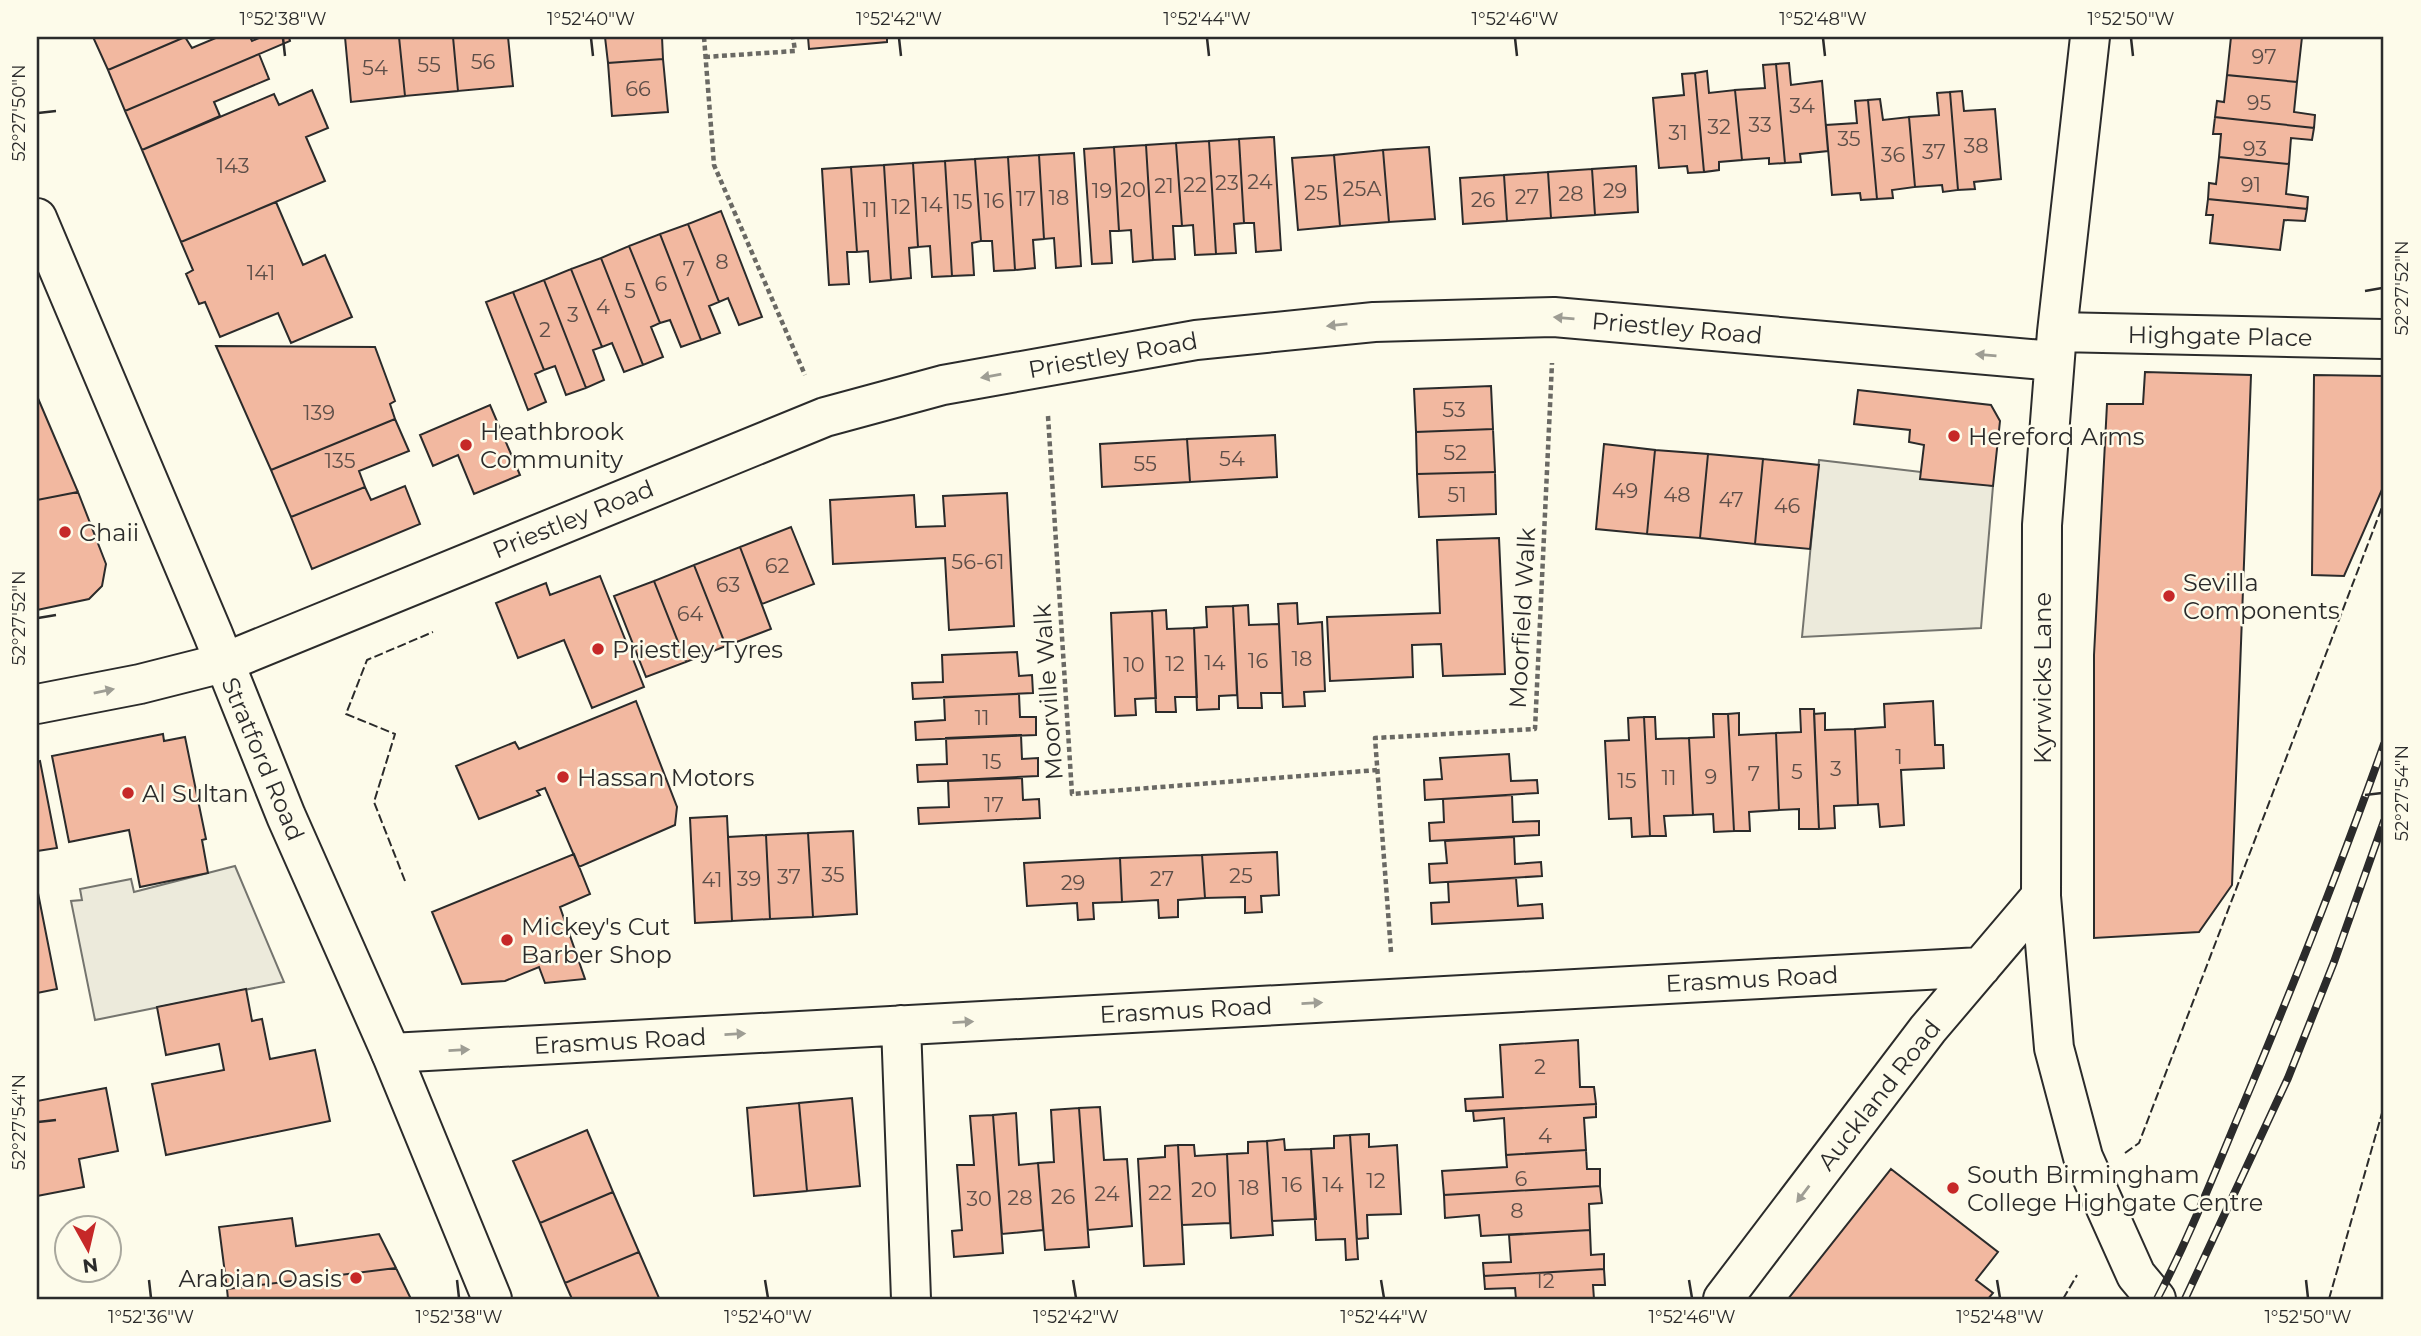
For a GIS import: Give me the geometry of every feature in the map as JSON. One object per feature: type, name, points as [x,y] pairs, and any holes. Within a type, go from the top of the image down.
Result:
[{"type":"main road","name":"Kyrwicks Lane","points":[[2090,37],[2055,346],[2042,525],[2041,896],[2054,1048],[2083,1157],[2136,1275],[2156,1299]]},
{"type":"main road","name":"Stratford Road","points":[[37,218],[286,816],[391,1053],[492,1299]]},
{"type":"main road","name":"Priestley Road","points":[[37,704],[140,684],[223,663],[825,417],[943,385],[1196,340],[1374,321],[1554,317],[2055,346]]},
{"type":"main road","name":"Highgate Place","points":[[2055,346],[2384,339]]},
{"type":"main road","name":"Auckland Road","points":[[1723,1299],[1928,1029],[2041,896]]},
{"type":"main road","name":"Erasmus Road","points":[[391,1053],[1981,967]]},
{"type":"main road","points":[[901,1025],[911,1299]]},
{"type":"path","points":[[704,37],[714,164],[825,417]]},
{"type":"path","points":[[705,57],[795,51],[793,37]]},
{"type":"path","name":"Moorfield Walk","points":[[1377,769],[1375,738],[1535,729],[1554,317]]},
{"type":"path","name":"Moorville Walk","points":[[1045,367],[1072,794],[1377,769]]},
{"type":"path","points":[[1377,769],[1394,999]]},
{"type":"shaded area","points":[[1819,460],[1921,472],[1993,486],[1981,628],[1802,637]]},
{"type":"shaded area","points":[[235,866],[284,982],[95,1020],[71,901],[82,900],[80,889],[131,879],[134,892]]},
{"type":"building","points":[[93,37],[185,37],[108,70]]},
{"type":"building","points":[[185,37],[192,48],[218,37],[250,37],[252,41],[261,37],[289,37],[290,41],[125,111],[108,70]]},
{"type":"building","points":[[345,37],[399,37],[405,96],[351,102]]},
{"type":"building","points":[[399,37],[453,37],[458,91],[405,96]]},
{"type":"building","points":[[453,37],[508,37],[513,86],[458,91]]},
{"type":"building","points":[[605,37],[662,37],[663,59],[608,63]]},
{"type":"building","points":[[808,37],[887,37],[887,42],[809,49]]},
{"type":"building","points":[[2231,37],[2302,37],[2297,82],[2227,75]]},
{"type":"building","points":[[259,54],[269,79],[214,102],[220,116],[142,150],[125,111]]},
{"type":"building","points":[[663,59],[668,112],[612,116],[608,63]]},
{"type":"building","points":[[1789,63],[1791,85],[1822,81],[1828,151],[1800,154],[1801,162],[1785,163],[1776,64]]},
{"type":"building","points":[[1776,64],[1785,163],[1769,164],[1769,158],[1742,160],[1735,90],[1765,88],[1763,65]]},
{"type":"building","points":[[1707,71],[1709,93],[1735,90],[1742,160],[1719,162],[1719,170],[1704,172],[1695,73]]},
{"type":"building","points":[[1695,73],[1704,172],[1688,173],[1687,166],[1659,168],[1653,98],[1684,95],[1682,74]]},
{"type":"building","points":[[2227,75],[2297,82],[2294,112],[2315,115],[2314,128],[2215,117],[2217,101],[2224,102]]},
{"type":"building","points":[[312,90],[328,128],[306,137],[325,181],[181,242],[142,150],[274,94],[279,105]]},
{"type":"building","points":[[1962,91],[1964,111],[1995,109],[2001,179],[1974,182],[1975,189],[1958,190],[1950,92]]},
{"type":"building","points":[[1950,92],[1958,190],[1943,192],[1942,185],[1915,187],[1909,117],[1939,115],[1937,93]]},
{"type":"building","points":[[1880,99],[1883,120],[1909,117],[1915,187],[1892,190],[1893,198],[1877,199],[1868,100]]},
{"type":"building","points":[[1868,100],[1877,199],[1861,200],[1860,193],[1832,195],[1826,125],[1857,123],[1855,101]]},
{"type":"building","points":[[2215,117],[2314,128],[2312,140],[2291,138],[2289,164],[2219,157],[2221,134],[2213,134]]},
{"type":"building","points":[[1274,137],[1281,250],[1256,252],[1254,223],[1244,223],[1239,139]]},
{"type":"building","points":[[1239,139],[1244,223],[1234,224],[1236,253],[1216,254],[1209,141]]},
{"type":"building","points":[[1209,141],[1216,254],[1195,255],[1193,225],[1182,226],[1176,143]]},
{"type":"building","points":[[1176,143],[1182,226],[1173,226],[1175,259],[1153,260],[1146,145]]},
{"type":"building","points":[[1146,145],[1153,260],[1133,262],[1131,230],[1119,231],[1114,147]]},
{"type":"building","points":[[1114,147],[1119,231],[1110,231],[1112,263],[1092,264],[1084,149]]},
{"type":"building","points":[[1429,147],[1435,219],[1389,222],[1383,150]]},
{"type":"building","points":[[1383,150],[1389,222],[1340,226],[1334,155]]},
{"type":"building","points":[[1074,153],[1081,266],[1056,268],[1054,238],[1044,239],[1039,155]]},
{"type":"building","points":[[1039,155],[1044,239],[1033,240],[1035,268],[1015,270],[1008,157]]},
{"type":"building","points":[[1334,155],[1340,226],[1298,230],[1292,158]]},
{"type":"building","points":[[1008,157],[1015,270],[994,271],[992,241],[981,241],[975,159]]},
{"type":"building","points":[[2219,157],[2289,164],[2286,194],[2308,197],[2307,209],[2208,199],[2209,183],[2216,184]]},
{"type":"building","points":[[975,159],[981,241],[972,243],[974,275],[952,276],[945,161]]},
{"type":"building","points":[[945,161],[952,276],[932,277],[930,246],[918,247],[913,163]]},
{"type":"building","points":[[913,163],[918,247],[909,248],[911,278],[891,280],[884,165]]},
{"type":"building","points":[[884,165],[891,280],[870,282],[868,251],[857,252],[851,167]]},
{"type":"building","points":[[1636,166],[1638,212],[1595,215],[1592,169]]},
{"type":"building","points":[[851,167],[857,252],[847,252],[849,284],[829,285],[822,169]]},
{"type":"building","points":[[1592,169],[1595,215],[1551,218],[1548,172]]},
{"type":"building","points":[[1548,172],[1551,218],[1507,221],[1504,175]]},
{"type":"building","points":[[1504,175],[1507,221],[1463,224],[1460,178]]},
{"type":"building","points":[[2208,199],[2307,209],[2305,221],[2284,220],[2280,250],[2210,243],[2213,215],[2206,215]]},
{"type":"building","points":[[276,202],[303,265],[325,255],[352,317],[291,343],[278,313],[220,337],[205,302],[199,304],[186,274],[193,270],[181,242]]},
{"type":"building","points":[[721,211],[762,317],[739,325],[728,298],[719,302],[688,224]]},
{"type":"building","points":[[688,224],[719,302],[709,306],[720,333],[701,340],[660,234]]},
{"type":"building","points":[[660,234],[701,340],[681,347],[670,320],[660,323],[629,246]]},
{"type":"building","points":[[629,246],[660,323],[651,327],[663,357],[643,365],[601,258]]},
{"type":"building","points":[[601,258],[643,365],[624,372],[612,343],[602,347],[571,269]]},
{"type":"building","points":[[571,269],[602,347],[593,350],[604,380],[586,388],[544,280]]},
{"type":"building","points":[[544,280],[586,388],[566,395],[555,366],[544,370],[513,292]]},
{"type":"building","points":[[513,292],[544,370],[535,374],[546,402],[528,410],[486,302]]},
{"type":"building","points":[[216,346],[375,347],[395,401],[390,404],[395,419],[271,470]]},
{"type":"building","name":"Sevilla Components","points":[[2145,372],[2251,375],[2232,885],[2199,932],[2094,938],[2094,655],[2107,404],[2143,404]]},
{"type":"building","points":[[2314,375],[2384,376],[2384,485],[2344,576],[2312,575]]},
{"type":"building","points":[[1491,386],[1493,429],[1416,432],[1414,389]]},
{"type":"building","name":"Hereford Arms","points":[[1858,390],[1991,405],[2000,421],[1993,486],[1920,479],[1924,445],[1909,442],[1910,430],[1854,424]]},
{"type":"building","points":[[37,396],[78,492],[37,500]]},
{"type":"building","name":"Heathbrook Community","points":[[490,405],[520,475],[474,494],[458,455],[433,466],[420,435]]},
{"type":"building","points":[[395,419],[409,451],[359,471],[365,487],[291,517],[271,470]]},
{"type":"building","points":[[1493,429],[1495,472],[1417,474],[1416,432]]},
{"type":"building","points":[[1275,435],[1277,477],[1190,482],[1187,439]]},
{"type":"building","points":[[1187,439],[1190,482],[1102,487],[1100,444]]},
{"type":"building","points":[[1604,444],[1655,450],[1647,534],[1596,529]]},
{"type":"building","points":[[1655,450],[1708,454],[1700,538],[1647,534]]},
{"type":"building","points":[[1708,454],[1763,459],[1755,544],[1700,538]]},
{"type":"building","points":[[1763,459],[1819,465],[1810,549],[1755,544]]},
{"type":"building","points":[[1495,472],[1496,514],[1419,517],[1417,474]]},
{"type":"building","points":[[405,486],[420,524],[312,569],[291,517],[365,487],[371,500]]},
{"type":"building","name":"Chaii","points":[[78,492],[106,564],[102,586],[89,599],[37,610],[37,500]]},
{"type":"building","points":[[1007,493],[1014,626],[949,630],[945,558],[833,564],[830,500],[914,495],[916,527],[945,526],[943,496]]},
{"type":"building","points":[[791,527],[814,584],[762,604],[740,547]]},
{"type":"building","points":[[1499,538],[1505,674],[1443,676],[1441,644],[1412,645],[1413,677],[1330,681],[1327,617],[1440,613],[1437,540]]},
{"type":"building","points":[[740,547],[771,629],[726,646],[694,565]]},
{"type":"building","points":[[694,565],[726,646],[686,662],[654,581]]},
{"type":"building","name":"Priestley Tyres","points":[[600,576],[644,687],[592,708],[564,640],[518,658],[496,603],[546,583],[550,595]]},
{"type":"building","points":[[654,581],[686,662],[646,677],[614,596]]},
{"type":"building","points":[[1297,603],[1298,624],[1322,622],[1325,691],[1304,692],[1305,706],[1283,707],[1278,604]]},
{"type":"building","points":[[1248,605],[1249,625],[1279,624],[1282,693],[1261,693],[1262,708],[1238,708],[1233,606]]},
{"type":"building","points":[[1233,606],[1237,695],[1219,696],[1219,709],[1197,710],[1194,628],[1207,627],[1206,607]]},
{"type":"building","points":[[1166,610],[1167,629],[1194,628],[1197,697],[1175,697],[1176,712],[1156,712],[1152,611]]},
{"type":"building","points":[[1152,611],[1156,698],[1135,699],[1136,715],[1115,716],[1111,613]]},
{"type":"building","points":[[1017,652],[1019,676],[1032,675],[1033,693],[913,699],[912,683],[943,682],[942,655]]},
{"type":"building","points":[[1019,694],[1020,717],[1036,717],[1036,735],[916,740],[915,722],[945,720],[944,697]]},
{"type":"building","name":"Hassan Motors","points":[[636,701],[677,807],[675,825],[579,867],[545,788],[537,791],[540,795],[479,819],[456,766],[515,742],[519,749]]},
{"type":"building","points":[[1933,701],[1935,745],[1943,745],[1944,768],[1901,770],[1904,825],[1880,827],[1878,804],[1858,805],[1855,729],[1885,727],[1884,704]]},
{"type":"building","points":[[1800,709],[1814,709],[1819,829],[1799,829],[1799,809],[1779,810],[1776,733],[1801,732]]},
{"type":"building","points":[[1739,713],[1739,735],[1776,733],[1779,810],[1749,812],[1750,831],[1734,831],[1728,714]]},
{"type":"building","points":[[1825,713],[1825,730],[1855,729],[1858,805],[1834,806],[1835,828],[1819,829],[1814,714]]},
{"type":"building","points":[[1713,714],[1728,714],[1734,831],[1714,832],[1713,814],[1693,815],[1689,738],[1714,737]]},
{"type":"building","points":[[1644,717],[1650,836],[1632,837],[1631,818],[1609,819],[1605,741],[1629,740],[1628,718]]},
{"type":"building","points":[[1644,717],[1655,717],[1656,739],[1689,738],[1693,815],[1664,816],[1666,836],[1650,836]]},
{"type":"building","name":"Al Sultan","points":[[163,734],[164,741],[185,737],[206,839],[202,840],[208,873],[140,887],[129,830],[69,842],[52,756]]},
{"type":"building","points":[[1021,735],[1022,759],[1038,758],[1038,776],[918,782],[917,765],[947,764],[946,738]]},
{"type":"building","points":[[1509,754],[1511,781],[1537,780],[1538,793],[1425,800],[1424,780],[1442,779],[1440,758]]},
{"type":"building","points":[[40,761],[57,848],[37,851],[37,762]]},
{"type":"building","points":[[1022,778],[1023,800],[1039,799],[1040,818],[919,824],[918,808],[949,807],[948,781]]},
{"type":"building","points":[[1512,795],[1513,822],[1539,821],[1539,835],[1430,841],[1429,823],[1444,822],[1443,799]]},
{"type":"building","points":[[727,816],[732,921],[695,923],[690,818]]},
{"type":"building","points":[[853,831],[857,914],[813,917],[808,833]]},
{"type":"building","points":[[808,833],[813,917],[770,919],[766,835]]},
{"type":"building","points":[[766,835],[770,919],[732,921],[728,837]]},
{"type":"building","points":[[1514,837],[1515,864],[1541,862],[1542,876],[1430,883],[1429,864],[1447,863],[1445,841]]},
{"type":"building","points":[[1277,852],[1279,895],[1261,896],[1262,912],[1245,913],[1245,897],[1205,898],[1202,855]]},
{"type":"building","name":"Mickey's Cut Barber Shop","points":[[574,854],[590,894],[560,907],[585,979],[545,983],[539,967],[505,981],[462,984],[432,912]]},
{"type":"building","points":[[1202,855],[1205,898],[1178,900],[1178,917],[1159,918],[1158,900],[1122,902],[1120,858]]},
{"type":"building","points":[[1120,858],[1122,902],[1093,903],[1094,919],[1078,920],[1077,903],[1027,906],[1024,863]]},
{"type":"building","points":[[1516,878],[1518,906],[1542,904],[1543,918],[1432,924],[1431,903],[1449,902],[1448,882]]},
{"type":"building","points":[[37,888],[57,989],[37,993]]},
{"type":"building","points":[[246,989],[252,1021],[262,1019],[270,1059],[315,1050],[330,1121],[166,1155],[152,1084],[224,1070],[219,1044],[166,1055],[157,1007]]},
{"type":"building","points":[[1578,1040],[1580,1087],[1594,1087],[1596,1104],[1466,1111],[1465,1099],[1503,1097],[1500,1045]]},
{"type":"building","points":[[106,1088],[118,1151],[79,1159],[84,1187],[37,1196],[37,1101]]},
{"type":"building","points":[[852,1098],[860,1186],[807,1191],[799,1103]]},
{"type":"building","points":[[799,1103],[807,1191],[754,1196],[747,1108]]},
{"type":"building","points":[[1596,1104],[1596,1117],[1584,1118],[1586,1150],[1506,1155],[1504,1118],[1474,1121],[1473,1111]]},
{"type":"building","points":[[1100,1107],[1104,1160],[1127,1159],[1132,1226],[1088,1230],[1079,1108]]},
{"type":"building","points":[[1079,1108],[1089,1247],[1045,1250],[1038,1163],[1054,1162],[1051,1110]]},
{"type":"building","points":[[1016,1113],[1019,1165],[1038,1163],[1043,1230],[1002,1234],[993,1115]]},
{"type":"building","points":[[993,1115],[1003,1253],[954,1257],[952,1231],[962,1230],[957,1165],[974,1165],[970,1116]]},
{"type":"building","points":[[587,1130],[613,1192],[540,1223],[513,1161]]},
{"type":"building","points":[[1369,1134],[1369,1147],[1397,1145],[1401,1214],[1367,1215],[1368,1238],[1357,1239],[1350,1135]]},
{"type":"building","points":[[1350,1135],[1358,1259],[1346,1260],[1345,1239],[1316,1240],[1311,1149],[1334,1148],[1334,1136]]},
{"type":"building","points":[[1284,1139],[1285,1150],[1311,1149],[1316,1219],[1272,1221],[1267,1141]]},
{"type":"building","points":[[1267,1141],[1273,1235],[1231,1238],[1227,1154],[1248,1153],[1248,1142]]},
{"type":"building","points":[[1178,1145],[1194,1145],[1195,1156],[1227,1154],[1230,1223],[1182,1225]]},
{"type":"building","points":[[1178,1145],[1184,1264],[1144,1266],[1138,1159],[1165,1157],[1165,1146]]},
{"type":"building","points":[[1586,1150],[1587,1169],[1600,1169],[1600,1186],[1444,1195],[1442,1171],[1507,1167],[1506,1155]]},
{"type":"building","points":[[1891,1169],[1998,1252],[1976,1280],[1993,1293],[1988,1299],[1788,1299]]},
{"type":"building","points":[[1600,1186],[1602,1203],[1589,1204],[1590,1230],[1481,1236],[1479,1215],[1445,1218],[1444,1195]]},
{"type":"building","points":[[613,1192],[639,1252],[565,1283],[540,1223]]},
{"type":"building","points":[[292,1218],[296,1246],[379,1234],[396,1268],[227,1289],[219,1227]]},
{"type":"building","points":[[1590,1230],[1591,1255],[1604,1254],[1604,1269],[1484,1276],[1483,1263],[1511,1262],[1509,1235]]},
{"type":"building","points":[[639,1252],[659,1298],[572,1299],[565,1283]]},
{"type":"building","name":"Arabian Oasis","points":[[396,1268],[411,1299],[228,1299],[227,1289]]},
{"type":"building","points":[[1604,1269],[1605,1285],[1593,1285],[1594,1299],[1516,1299],[1515,1288],[1485,1289],[1484,1276]]},
{"type":"railway","points":[[2157,1299],[2201,1206],[2279,1019],[2384,744]]},
{"type":"railway","points":[[2185,1299],[2288,1078],[2334,962],[2384,821]]},
{"type":"fence","points":[[2125,1153],[2139,1143],[2384,502]]},
{"type":"fence","points":[[405,881],[374,802],[395,734],[346,714],[367,660],[433,632]]},
{"type":"fence","points":[[2329,1299],[2382,1113]]},
{"type":"fence","points":[[2063,1299],[2077,1275]]},
{"type":"place","name":"Hereford Arms","points":[[1954,436]]},
{"type":"place","name":"Heathbrook Community","points":[[466,445]]},
{"type":"place","name":"Chaii","points":[[65,532]]},
{"type":"place","name":"Sevilla Components","points":[[2169,596]]},
{"type":"place","name":"Priestley Tyres","points":[[598,649]]},
{"type":"place","name":"Hassan Motors","points":[[563,777]]},
{"type":"place","name":"Al Sultan","points":[[128,793]]},
{"type":"place","name":"Mickey's Cut Barber Shop","points":[[507,940]]},
{"type":"place","name":"South Birmingham College Highgate Centre","points":[[1953,1188]]},
{"type":"place","name":"Arabian Oasis","points":[[356,1278]]}]
